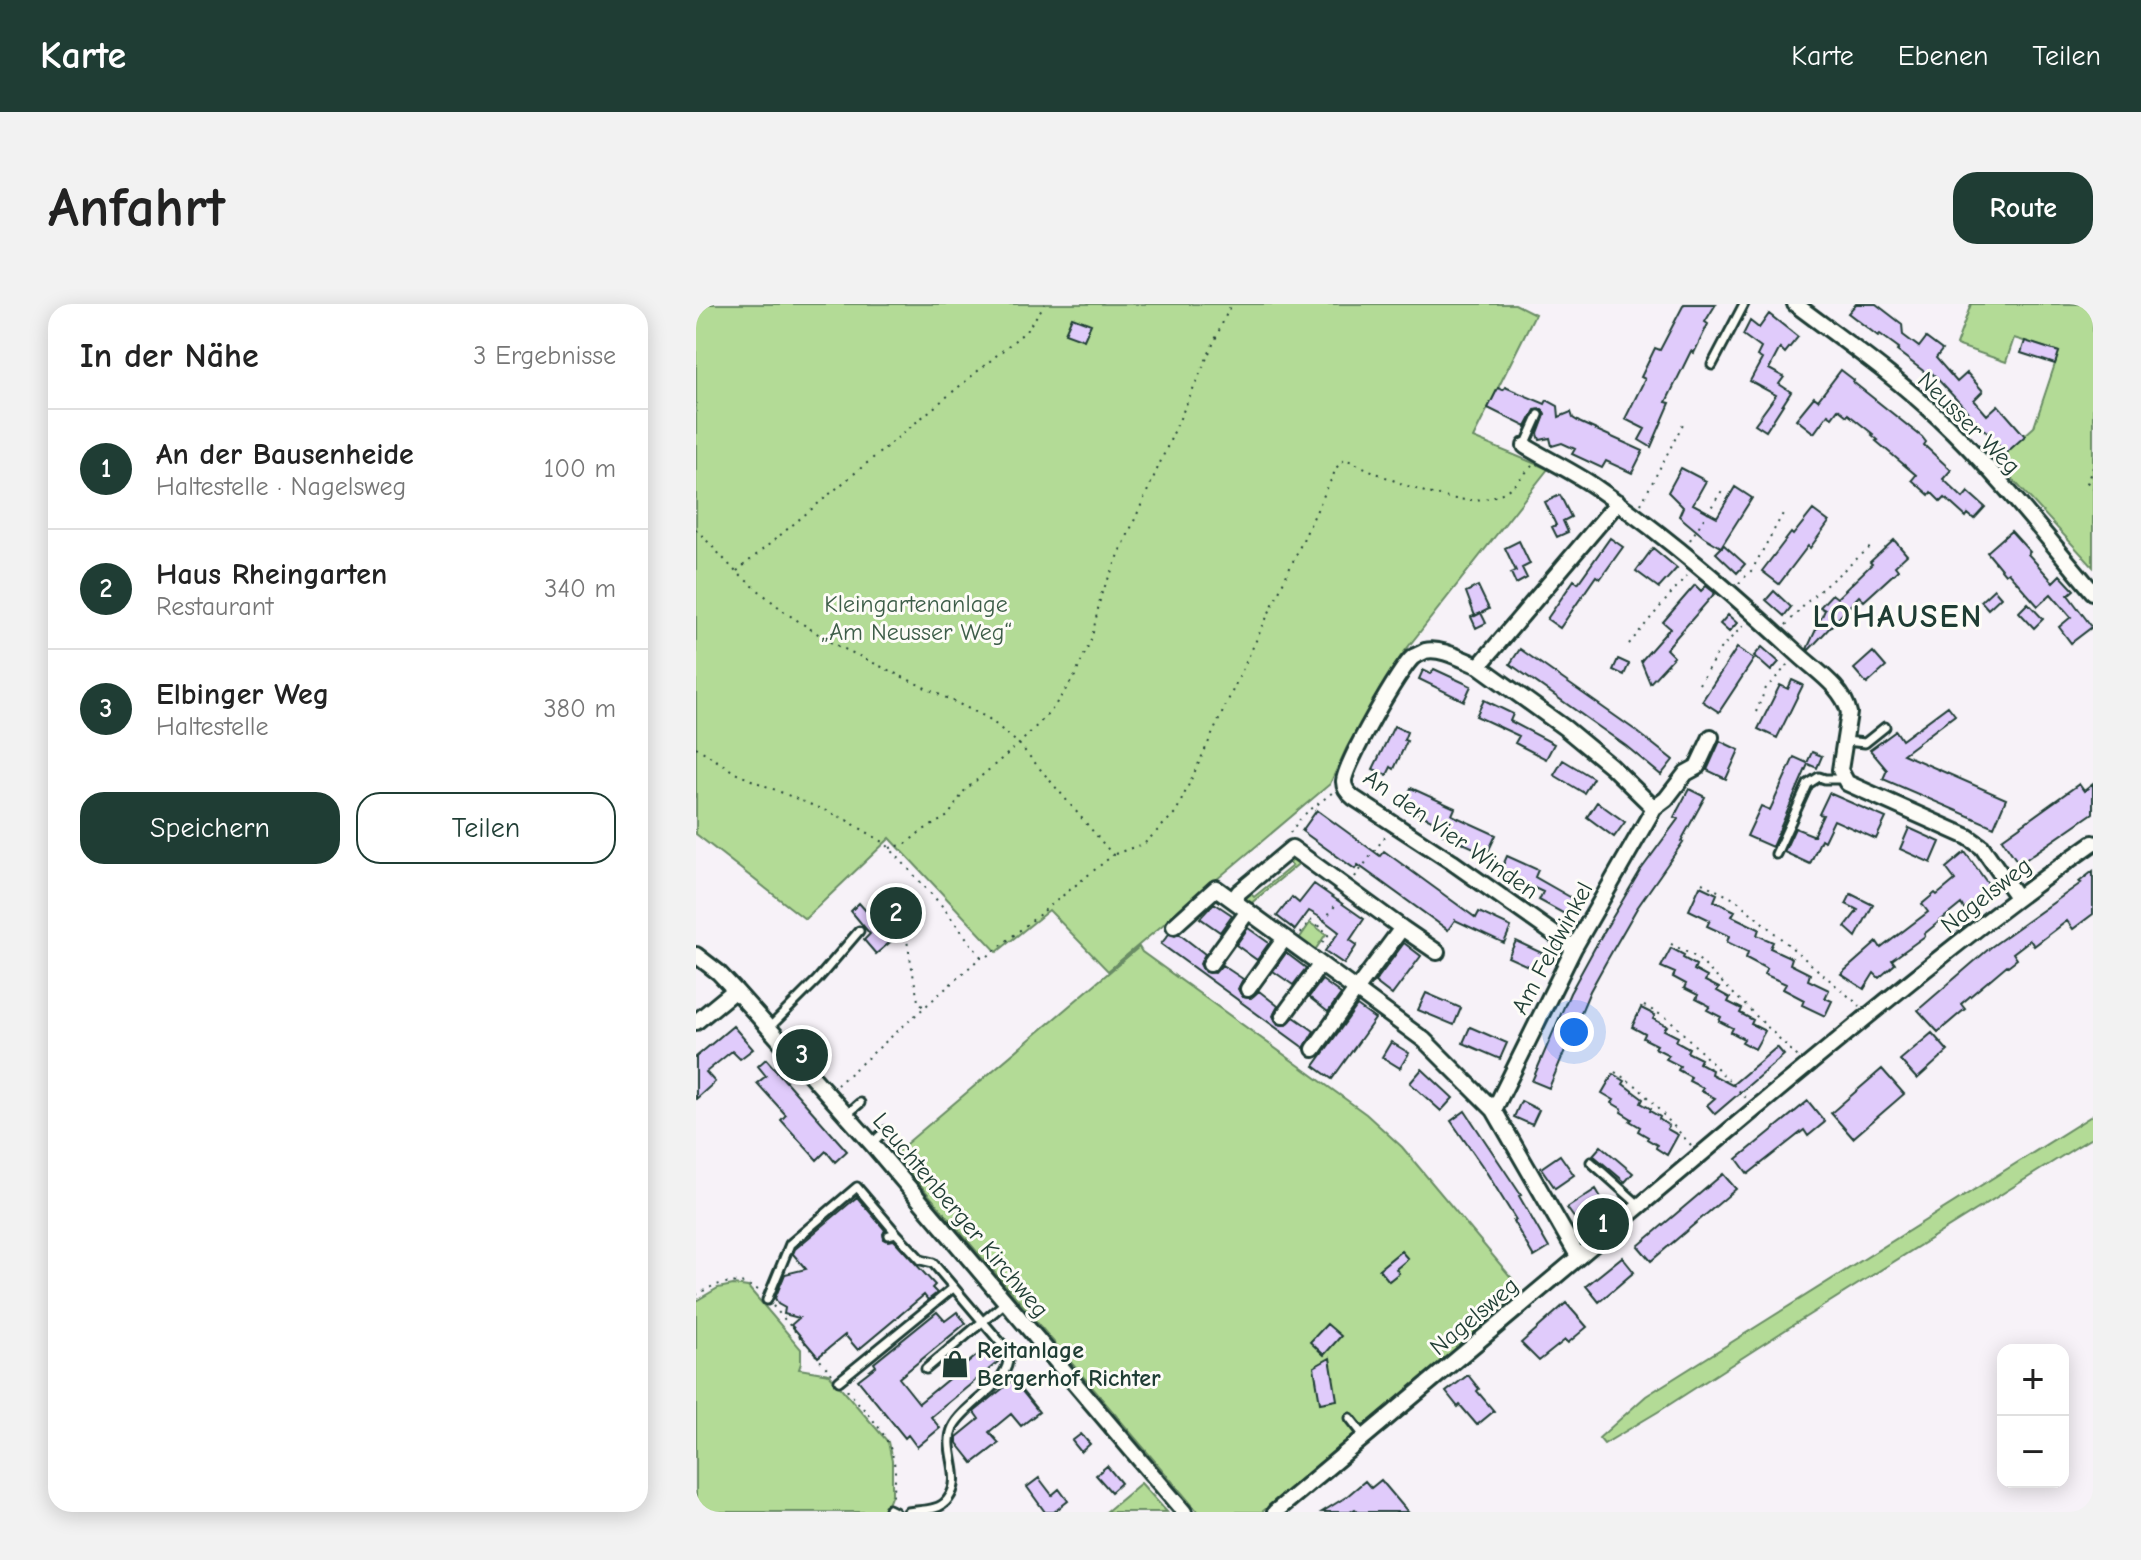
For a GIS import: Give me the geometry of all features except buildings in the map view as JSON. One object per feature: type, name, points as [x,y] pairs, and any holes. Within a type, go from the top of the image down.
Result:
[{"type":"street","name":"Neusser Weg","points":[[1795,304],[1882,369],[1939,417],[1983,463],[2093,592]]},
{"type":"street","points":[[1525,446],[1591,484],[1683,551],[1798,654],[1843,697],[1849,713],[1840,770],[1847,783],[1968,837],[1982,847],[2017,897]]},
{"type":"street","points":[[1479,666],[1618,502]]},
{"type":"street","points":[[1344,784],[1351,758],[1393,685],[1414,656],[1426,651],[1438,651],[1479,666],[1565,728],[1611,766],[1654,808]]},
{"type":"street","name":"Am Feldwinkel","points":[[1494,1110],[1574,948],[1654,808],[1666,799],[1686,773],[1697,767],[1711,737]]},
{"type":"street","name":"An den Vier Winden","points":[[1344,784],[1354,798],[1574,948]]},
{"type":"street","name":"Nagelsweg","points":[[1275,1512],[1870,1014],[2017,897],[2093,843]]},
{"type":"street","points":[[1233,900],[1292,848],[1437,952]]},
{"type":"street","points":[[1174,926],[1216,888],[1424,1040],[1494,1110],[1578,1256]]},
{"type":"street","points":[[1210,964],[1248,911]]},
{"type":"street","points":[[1314,1049],[1402,928]]},
{"type":"street","points":[[1248,989],[1289,941]]},
{"type":"street","name":"Leuchtenberger Kirchweg","points":[[696,955],[735,990],[872,1144],[1184,1512]]},
{"type":"street","points":[[1283,1016],[1316,961]]},
{"type":"street","points":[[696,1022],[735,990]]},
{"type":"lane","points":[[1712,365],[1744,304]]},
{"type":"lane","points":[[1525,446],[1539,415]]},
{"type":"lane","points":[[1845,741],[1865,743],[1885,727]]},
{"type":"lane","points":[[1776,854],[1808,784],[1819,777],[1844,779]]},
{"type":"lane","points":[[769,1028],[817,980],[859,931]]},
{"type":"lane","points":[[846,1115],[860,1103]]},
{"type":"lane","points":[[872,1144],[885,1131]]},
{"type":"lane","points":[[1591,1162],[1639,1205]]},
{"type":"lane","points":[[767,1300],[790,1244],[857,1187],[892,1234],[921,1260],[933,1263],[1006,1349],[1008,1361],[1003,1372],[982,1398],[958,1418],[952,1429],[948,1447],[954,1480],[948,1499],[935,1508],[908,1512]]},
{"type":"lane","points":[[839,1381],[953,1288]]},
{"type":"lane","points":[[926,1369],[1006,1302]]},
{"type":"lane","points":[[1350,1418],[1365,1437]]},
{"type":"path","points":[[736,572],[1026,331],[1045,304]]},
{"type":"path","points":[[890,848],[906,844],[948,816],[965,790],[1019,744],[1051,711],[1075,676],[1092,637],[1101,595],[1231,304]]},
{"type":"path","points":[[1635,515],[1684,422]]},
{"type":"path","points":[[827,1093],[981,957],[988,956],[1113,855],[1145,843],[1176,812],[1337,467],[1345,459],[1418,490],[1444,498],[1471,500],[1508,489],[1540,455]]},
{"type":"path","points":[[2093,467],[2087,482],[2093,489]]},
{"type":"path","points":[[1683,551],[1723,489]]},
{"type":"path","points":[[1730,593],[1752,570],[1785,510]]},
{"type":"path","points":[[696,529],[736,572],[786,613],[832,643],[988,718],[1019,744],[1113,855]]},
{"type":"path","points":[[1777,635],[1812,597],[1873,545]]},
{"type":"path","points":[[1629,644],[1697,563]]},
{"type":"path","points":[[1699,684],[1720,649],[1754,614]]},
{"type":"path","points":[[1756,712],[1766,688],[1798,654]]},
{"type":"path","points":[[696,747],[737,774],[843,818],[885,843],[943,907],[981,957]]},
{"type":"path","points":[[1305,814],[1344,784]]},
{"type":"path","points":[[1319,927],[1394,824]]},
{"type":"path","points":[[1702,883],[1736,900],[1870,1014]]},
{"type":"path","points":[[1289,941],[1310,920],[1329,934],[1316,961]]},
{"type":"path","points":[[906,935],[918,1001],[925,1008]]},
{"type":"path","points":[[1671,944],[1696,957],[1808,1066]]},
{"type":"path","points":[[1644,1006],[1669,1019],[1756,1109]]},
{"type":"path","points":[[1615,1072],[1638,1087],[1700,1154]]},
{"type":"path","points":[[696,1295],[719,1283],[733,1281],[759,1291],[891,1443],[895,1479],[892,1510]]},
{"type":"green space","name":"Kleingartenanlage „Am Neusser Weg“","points":[[696,304],[1515,304],[1535,314],[1473,438],[1548,469],[1401,656],[1347,747],[1330,784],[1108,971],[1049,910],[997,952],[890,838],[805,919],[696,834]]},
{"type":"green space","points":[[1971,304],[2093,304],[2093,567],[1996,461],[2034,427],[2059,352],[2014,338],[2006,362],[1956,345]]},
{"type":"green space","points":[[1295,857],[1302,861],[1249,905],[1247,903],[1247,890],[1254,897],[1292,866],[1285,858]]},
{"type":"green space","points":[[1310,923],[1326,934],[1313,953],[1297,942]]},
{"type":"green space","points":[[1139,947],[1366,1114],[1402,1147],[1520,1288],[1506,1306],[1500,1300],[1485,1313],[1490,1320],[1262,1512],[1198,1512],[894,1154]]},
{"type":"green space","points":[[2093,1115],[2093,1137],[1661,1410],[1604,1444],[1599,1438],[1646,1396]]},
{"type":"green space","points":[[733,1285],[748,1287],[801,1349],[799,1369],[829,1374],[888,1442],[892,1461],[892,1494],[883,1512],[696,1512],[696,1301],[718,1288]]},
{"type":"green space","points":[[1141,1483],[1167,1512],[1106,1512]]},
{"type":"place","name":"Haus Rheingarten","points":[[896,913]]},
{"type":"place","name":"Elbinger Weg","points":[[802,1055]]},
{"type":"place","name":"An der Bausenheide","points":[[1603,1224]]},
{"type":"place","name":"Reitanlage Bergerhof Richter","points":[[955,1364]]},
{"type":"district","name":"LOHAUSEN","points":[[1898,616]]}]
